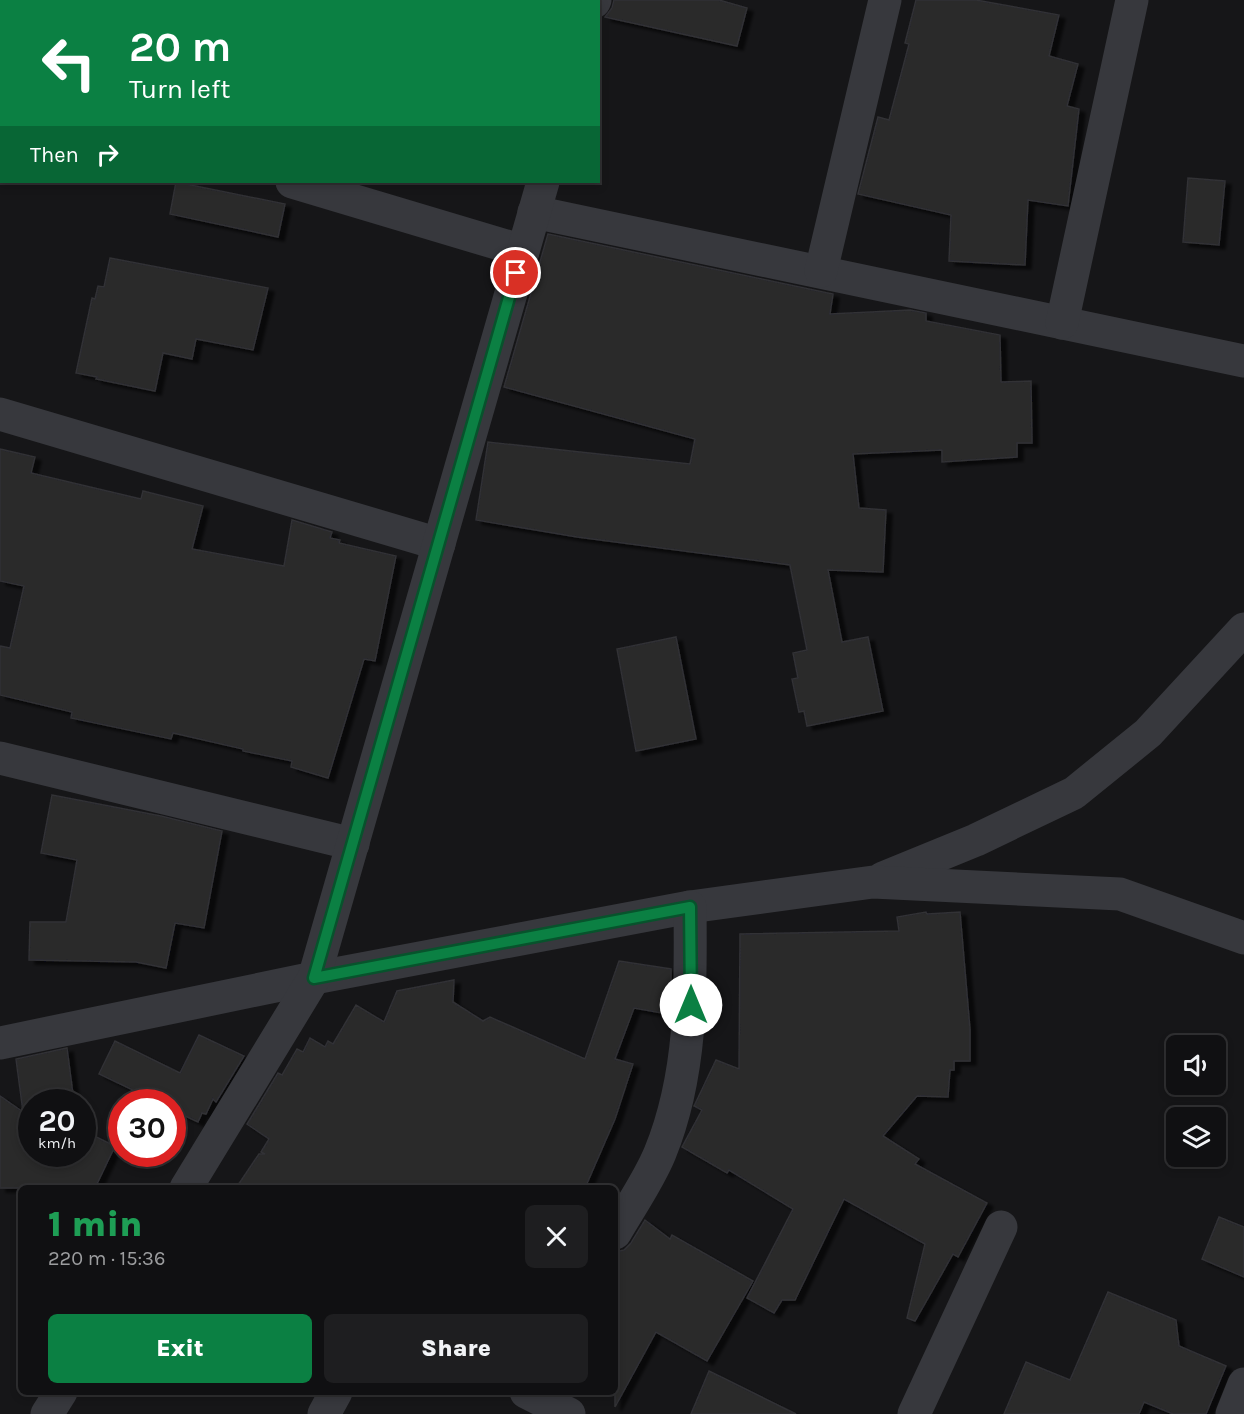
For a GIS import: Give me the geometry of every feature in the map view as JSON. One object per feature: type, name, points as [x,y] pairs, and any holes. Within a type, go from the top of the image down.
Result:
[{"type":"street","points":[[821,271],[885,0]]},
{"type":"street","points":[[1062,323],[1132,0]]},
{"type":"street","points":[[295,183],[523,250]]},
{"type":"street","points":[[188,1185],[314,978],[538,197],[821,271],[1244,361]]},
{"type":"street","points":[[0,414],[439,544]]},
{"type":"street","points":[[873,882],[976,840],[1074,793],[1148,733],[1244,629]]},
{"type":"street","points":[[0,758],[353,844]]},
{"type":"street","points":[[0,1043],[314,978],[690,907],[873,882],[1120,894],[1244,938]]},
{"type":"street","points":[[618,1228],[660,1153],[680,1088],[691,1005],[690,907]]},
{"type":"street","points":[[914,1414],[1000,1227]]},
{"type":"street","points":[[1232,1414],[1244,1384]]},
{"type":"street","points":[[47,1414],[59,1395]]},
{"type":"street","points":[[324,1414],[334,1395]]},
{"type":"street","points":[[514,1414],[524,1395]]},
{"type":"street","points":[[532,1395],[569,1414]]},
{"type":"building","points":[[614,0],[719,0],[747,8],[737,46],[605,17],[612,8]]},
{"type":"building","points":[[916,0],[976,0],[1059,15],[1049,56],[1078,64],[1067,106],[1079,109],[1068,206],[1028,200],[1025,265],[949,261],[951,215],[858,194],[878,117],[889,120],[909,44],[905,43]]},
{"type":"building","points":[[1188,178],[1225,181],[1219,245],[1183,242]]},
{"type":"building","points":[[176,183],[285,204],[278,237],[170,214]]},
{"type":"building","points":[[548,234],[833,294],[830,314],[910,310],[926,313],[926,321],[1000,335],[1001,382],[1031,381],[1032,443],[1017,443],[1017,457],[942,462],[942,450],[853,454],[859,508],[886,510],[883,572],[828,570],[842,642],[868,637],[883,711],[807,726],[804,711],[799,712],[792,679],[798,678],[793,653],[807,650],[790,565],[577,537],[476,520],[488,442],[690,464],[695,439],[504,387]]},
{"type":"building","points":[[110,258],[268,288],[253,350],[196,339],[192,359],[163,353],[155,391],[76,373],[92,298],[95,299],[98,286],[104,287]]},
{"type":"building","points":[[0,449],[35,457],[31,473],[141,499],[143,491],[203,506],[192,549],[284,566],[292,520],[332,532],[330,538],[340,540],[339,543],[396,556],[375,661],[364,659],[328,778],[291,767],[292,761],[173,733],[171,739],[71,718],[72,712],[0,695],[0,646],[10,648],[24,586],[0,581]]},
{"type":"building","points":[[676,637],[696,739],[636,751],[617,649]]},
{"type":"building","points":[[52,795],[161,816],[222,831],[204,928],[175,923],[166,968],[136,962],[29,960],[30,922],[66,922],[77,860],[41,853]]},
{"type":"building","points":[[926,912],[927,914],[960,912],[970,1029],[970,1061],[954,1061],[954,1070],[950,1070],[948,1097],[917,1096],[883,1136],[919,1159],[915,1164],[987,1203],[958,1257],[953,1254],[915,1321],[907,1318],[925,1244],[844,1199],[795,1300],[782,1300],[774,1313],[747,1298],[793,1209],[729,1170],[727,1173],[682,1147],[702,1110],[694,1106],[716,1060],[739,1069],[740,934],[899,931],[897,917]]},
{"type":"building","points":[[619,961],[671,969],[671,992],[667,1014],[634,1008],[615,1059],[633,1064],[615,1119],[586,1185],[238,1185],[259,1154],[265,1154],[261,1152],[269,1139],[247,1124],[278,1073],[282,1075],[297,1049],[303,1052],[310,1038],[325,1047],[328,1041],[333,1044],[356,1005],[384,1022],[397,991],[454,980],[453,1002],[483,1021],[490,1017],[585,1059]]},
{"type":"building","points":[[199,1035],[244,1056],[216,1102],[213,1099],[206,1114],[202,1113],[198,1122],[186,1116],[186,1089],[131,1089],[99,1074],[115,1041],[180,1073]]},
{"type":"building","points":[[67,1048],[72,1089],[20,1089],[16,1059]]},
{"type":"building","points":[[0,1096],[18,1109],[18,1167],[96,1167],[96,1137],[108,1143],[108,1161],[96,1185],[18,1185],[18,1188],[0,1188]]},
{"type":"building","points":[[1219,1217],[1244,1227],[1244,1277],[1202,1259]]},
{"type":"building","points":[[645,1220],[670,1239],[672,1235],[753,1281],[707,1361],[656,1332],[615,1407],[615,1395],[618,1395],[618,1251],[624,1250]]},
{"type":"building","points":[[1108,1292],[1176,1320],[1179,1346],[1226,1366],[1206,1414],[1173,1414],[1144,1402],[1139,1414],[1004,1414],[1026,1362],[1070,1380]]},
{"type":"building","points":[[709,1371],[796,1414],[691,1414]]},
{"type":"route","points":[[516,273],[314,978],[690,907],[691,1005]]}]
